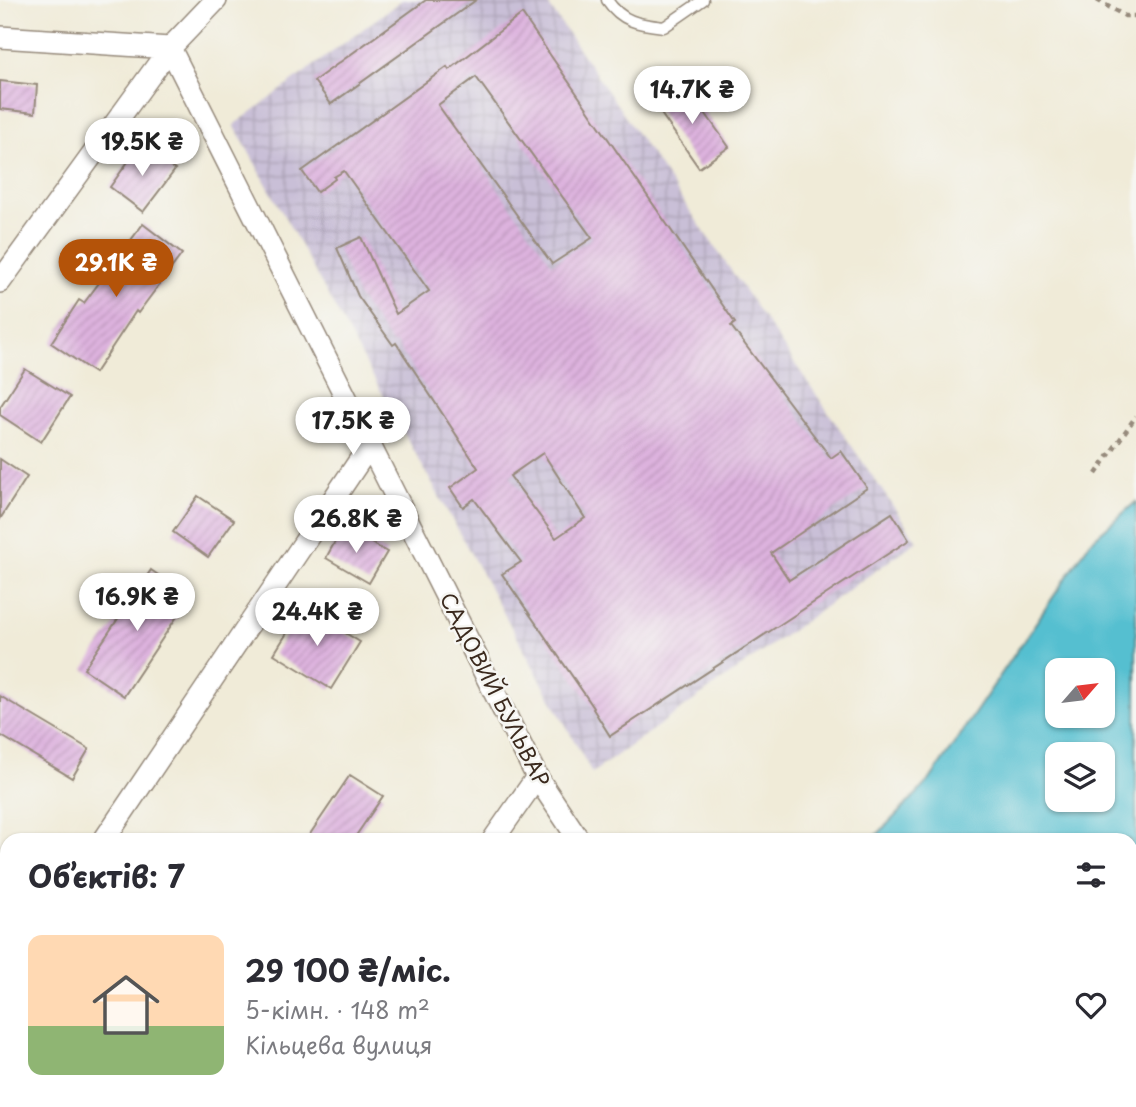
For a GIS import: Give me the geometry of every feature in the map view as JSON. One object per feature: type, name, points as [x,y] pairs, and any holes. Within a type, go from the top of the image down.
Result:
[{"type":"street","points":[[0,282],[170,48],[216,0]]},
{"type":"street","points":[[0,37],[170,48]]},
{"type":"street","name":"САДОВИЙ БУЛЬВАР","points":[[170,48],[537,777],[574,833]]},
{"type":"street","points":[[109,833],[370,445]]},
{"type":"street","points":[[498,833],[537,777]]},
{"type":"lane","points":[[607,0],[617,14],[641,24],[664,27],[703,0]]},
{"type":"path","points":[[1097,0],[1125,16],[1136,16]]},
{"type":"path","points":[[1096,474],[1136,416]]},
{"type":"shaded area","points":[[402,0],[545,0],[917,541],[592,773],[234,125]]},
{"type":"water","points":[[1136,502],[1136,833],[879,833],[929,781],[1091,541]]},
{"type":"building","points":[[426,0],[476,0],[331,104],[314,81]]},
{"type":"building","points":[[522,14],[735,323],[731,326],[831,458],[841,451],[867,488],[771,553],[789,580],[892,513],[909,540],[610,736],[594,708],[502,574],[521,562],[474,499],[463,507],[450,488],[478,468],[396,343],[393,345],[358,296],[337,248],[361,237],[396,314],[429,291],[344,171],[317,192],[302,171],[447,67],[449,70]],"holes":[[[476,77],[592,238],[552,264],[438,105]],[[543,453],[585,518],[556,538],[510,476]]]},
{"type":"building","points":[[0,81],[37,85],[35,113],[0,109]]},
{"type":"building","points":[[685,84],[729,147],[699,168],[655,105]]},
{"type":"building","points":[[140,145],[175,170],[143,212],[110,187]]},
{"type":"building","points":[[143,224],[182,254],[138,313],[136,311],[95,373],[51,343],[79,300],[84,303]]},
{"type":"building","points":[[25,369],[70,397],[41,442],[0,415],[0,407]]},
{"type":"building","points":[[0,459],[27,477],[0,519]]},
{"type":"building","points":[[198,496],[234,520],[208,557],[173,532]]},
{"type":"building","points":[[343,527],[387,552],[369,583],[326,558]]},
{"type":"building","points":[[151,570],[190,597],[124,696],[84,669]]},
{"type":"building","points":[[303,607],[360,642],[331,689],[274,654]]},
{"type":"building","points":[[0,696],[89,749],[72,778],[0,735]]},
{"type":"building","points":[[350,775],[383,796],[358,833],[311,833]]}]
